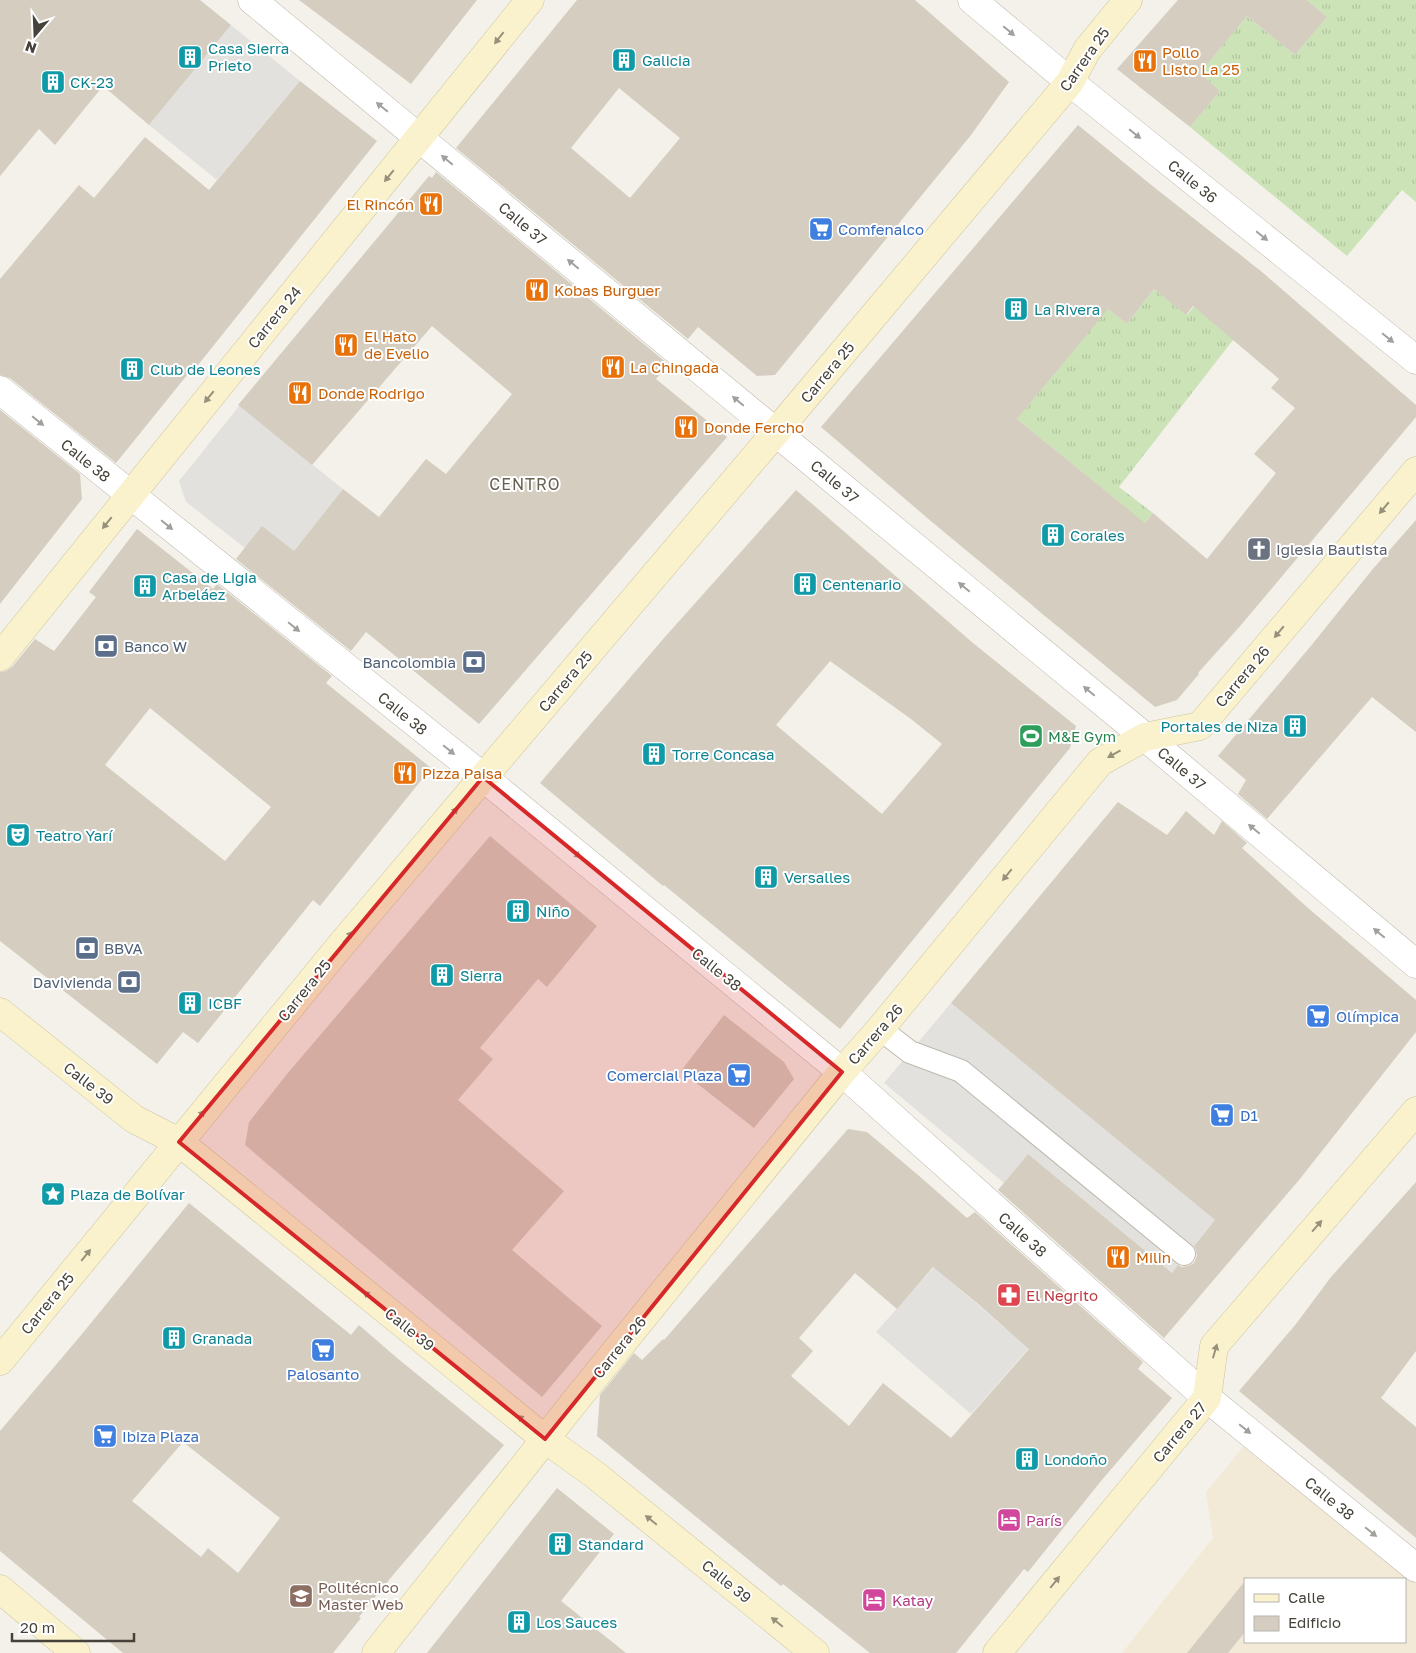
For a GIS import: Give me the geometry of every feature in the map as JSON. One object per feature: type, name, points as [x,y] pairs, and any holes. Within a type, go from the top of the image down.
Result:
[{"type":"main road","name":"Carrera 24","points":[[0,657],[530,0]]},
{"type":"main road","name":"Carrera 25","points":[[0,1361],[341,945],[1070,82],[1087,50],[1128,0]]},
{"type":"main road","name":"Carrera 26","points":[[376,1653],[545,1439],[842,1072],[880,1030],[1100,762],[1146,737],[1200,726],[1416,471]]},
{"type":"main road","name":"Calle 39","points":[[0,1012],[134,1118],[179,1142],[545,1439],[594,1474],[815,1653]]},
{"type":"main road","name":"Carrera 27","points":[[997,1653],[1207,1398],[1214,1346],[1416,1112]]},
{"type":"main road","points":[[0,1589],[76,1653]]},
{"type":"main road","points":[[1012,1653],[1024,1620]]},
{"type":"street","name":"Calle 37","points":[[252,0],[1146,737],[1416,964]]},
{"type":"street","name":"Calle 36","points":[[972,0],[1070,82],[1416,360]]},
{"type":"street","name":"Calle 38","points":[[0,390],[483,777],[842,1072],[1207,1398],[1416,1568]]},
{"type":"lane","points":[[880,1030],[910,1052],[961,1071],[1184,1254]]},
{"type":"highlighted area","points":[[483,777],[842,1072],[545,1439],[179,1142]]},
{"type":"shaded area","points":[[231,25],[300,81],[217,180],[149,125]]},
{"type":"shaded area","points":[[239,406],[343,489],[294,551],[245,548],[186,502],[179,481]]},
{"type":"shaded area","points":[[951,1003],[1215,1220],[1172,1273],[1028,1154],[1004,1183],[884,1083]]},
{"type":"shaded area","points":[[934,1267],[1005,1328],[1041,1286],[1065,1307],[971,1414],[876,1332]]},
{"type":"shaded area","points":[[1244,1446],[1416,1584],[1416,1653],[1122,1653],[1213,1538],[1206,1492]]},
{"type":"green space","points":[[1307,0],[1416,0],[1416,202],[1402,190],[1347,256],[1190,127],[1220,91],[1200,73],[1247,16],[1295,55],[1327,17]]},
{"type":"green space","points":[[1237,252],[1279,287],[1233,340],[1119,487],[1153,513],[1057,626],[1034,607],[1120,503],[1017,419],[1107,308],[1127,324],[1154,289],[1187,315]]},
{"type":"building","points":[[0,0],[200,0],[231,25],[149,125],[103,86],[55,145],[39,129],[0,176]]},
{"type":"building","points":[[299,0],[477,0],[411,84]]},
{"type":"building","points":[[577,0],[915,0],[1009,82],[971,135],[775,375],[757,376],[698,327],[688,339],[456,148]],"holes":[[[619,88],[680,138],[630,198],[571,148]]]},
{"type":"building","points":[[1178,0],[1307,0],[1327,17],[1295,55],[1247,16],[1200,73],[1220,91],[1190,127],[1117,69]]},
{"type":"building","points":[[300,81],[377,141],[194,370],[192,369],[116,463],[10,378],[0,375],[0,279],[79,185],[94,198],[145,137],[209,190]]},
{"type":"building","points":[[1078,125],[1262,272],[1416,405],[1416,417],[1177,700],[1155,707],[821,427]],"holes":[[[1154,289],[1186,315],[1193,306],[1279,379],[1271,388],[1295,408],[1254,454],[1276,473],[1207,559],[1153,513],[1145,523],[1017,419],[1108,309],[1127,324]]]},
{"type":"building","points":[[436,172],[668,364],[656,379],[727,437],[479,724],[366,632],[351,651],[236,559],[262,526],[294,551],[343,489],[379,517],[426,459],[446,474],[512,394],[432,326],[312,465],[238,405],[429,176],[432,178]]},
{"type":"building","points":[[0,410],[80,474],[82,499],[0,604]]},
{"type":"building","points":[[796,490],[973,643],[1076,726],[1070,748],[840,1029],[663,886],[540,783],[664,638]],"holes":[[[830,661],[911,719],[942,744],[882,814],[776,725]]]},
{"type":"building","points":[[1416,520],[1416,732],[1372,697],[1267,819],[1238,794],[1246,780],[1218,756],[1372,570]]},
{"type":"building","points":[[137,529],[213,589],[217,584],[332,676],[326,683],[431,768],[320,906],[313,900],[198,1043],[183,1032],[157,1064],[0,941],[0,672],[12,667],[35,639],[54,651],[96,597],[89,592]],"holes":[[[150,708],[271,807],[225,861],[105,765]]]},
{"type":"building","points":[[1118,802],[1167,835],[1186,811],[1214,835],[1222,821],[1247,843],[1242,848],[1308,908],[1416,1000],[1416,1032],[1299,1180],[1164,1338],[998,1190],[1028,1154],[1172,1273],[1178,1265],[1182,1267],[1194,1263],[1197,1256],[1194,1246],[1215,1220],[951,1003]]},
{"type":"building","points":[[490,836],[597,926],[547,987],[538,979],[480,1048],[493,1059],[458,1100],[564,1191],[512,1250],[602,1326],[542,1397],[245,1145],[249,1122],[287,1074]]},
{"type":"building","name":"Comercial Plaza","points":[[724,1015],[784,1062],[794,1079],[754,1128],[681,1071]]},
{"type":"building","points":[[848,1129],[867,1132],[967,1218],[975,1212],[1143,1362],[1138,1369],[1172,1398],[1101,1481],[1028,1572],[1024,1569],[956,1653],[870,1653],[783,1584],[781,1586],[597,1436],[600,1395],[634,1353],[642,1360],[664,1340]],"holes":[[[933,1267],[1029,1349],[951,1438],[883,1383],[849,1426],[791,1376],[813,1351],[799,1338],[855,1273],[897,1309]]]},
{"type":"building","points":[[1416,1182],[1416,1351],[1381,1398],[1416,1427],[1416,1538],[1239,1391],[1296,1324],[1331,1277]]},
{"type":"building","points":[[189,1203],[351,1335],[359,1325],[504,1445],[393,1575],[333,1653],[123,1653],[0,1551],[0,1431]],"holes":[[[183,1442],[280,1518],[238,1573],[208,1548],[201,1557],[132,1501]]]},
{"type":"building","points":[[557,1488],[614,1534],[561,1601],[626,1653],[427,1653]]},
{"type":"building","points":[[1244,1582],[1244,1633],[1228,1653],[1187,1653]]},
{"type":"place","name":"Casa Sierra Prieto","points":[[190,57]]},
{"type":"place","name":"Galicia","points":[[624,60]]},
{"type":"place","name":"Pollo Listo La 25","points":[[1145,61]]},
{"type":"place","name":"CK-23","points":[[53,82]]},
{"type":"place","name":"El Rincón","points":[[431,204]]},
{"type":"place","name":"Comfenalco","points":[[821,229]]},
{"type":"place","name":"Kobas Burguer","points":[[537,290]]},
{"type":"place","name":"La Rivera","points":[[1016,309]]},
{"type":"place","name":"El Hato de Evelio","points":[[346,345]]},
{"type":"place","name":"La Chingada","points":[[613,367]]},
{"type":"place","name":"Club de Leones","points":[[132,369]]},
{"type":"place","name":"Donde Rodrigo","points":[[300,393]]},
{"type":"place","name":"Donde Fercho","points":[[686,427]]},
{"type":"place","name":"Corales","points":[[1053,535]]},
{"type":"place","name":"Iglesia Bautista","points":[[1259,549]]},
{"type":"place","name":"Centenario","points":[[805,584]]},
{"type":"place","name":"Casa de Ligia Arbeláez","points":[[145,586]]},
{"type":"place","name":"Banco W","points":[[106,646]]},
{"type":"place","name":"Bancolombia","points":[[474,662]]},
{"type":"place","name":"Portales de Niza","points":[[1295,726]]},
{"type":"place","name":"M&E Gym","points":[[1031,736]]},
{"type":"place","name":"Torre Concasa","points":[[654,754]]},
{"type":"place","name":"Pizza Paisa","points":[[405,773]]},
{"type":"place","name":"Teatro Yarí","points":[[18,835]]},
{"type":"place","name":"Versalles","points":[[766,877]]},
{"type":"place","name":"Niño","points":[[518,911]]},
{"type":"place","name":"BBVA","points":[[87,948]]},
{"type":"place","name":"Sierra","points":[[442,975]]},
{"type":"place","name":"Davivienda","points":[[129,982]]},
{"type":"place","name":"ICBF","points":[[190,1003]]},
{"type":"place","name":"Olímpica","points":[[1318,1016]]},
{"type":"place","name":"Comercial Plaza","points":[[739,1075]]},
{"type":"place","name":"D1","points":[[1222,1115]]},
{"type":"place","name":"Plaza de Bolívar","points":[[53,1194]]},
{"type":"place","name":"Milin","points":[[1118,1257]]},
{"type":"place","name":"El Negrito","points":[[1009,1295]]},
{"type":"place","name":"Granada","points":[[174,1338]]},
{"type":"place","name":"Palosanto","points":[[323,1350]]},
{"type":"place","name":"Ibiza Plaza","points":[[105,1436]]},
{"type":"place","name":"Londoño","points":[[1027,1459]]},
{"type":"place","name":"París","points":[[1009,1520]]},
{"type":"place","name":"Standard","points":[[560,1544]]},
{"type":"place","name":"Politécnico Master Web","points":[[301,1596]]},
{"type":"place","name":"Katay","points":[[874,1600]]},
{"type":"place","name":"Los Sauces","points":[[519,1622]]},
{"type":"district","name":"CENTRO","points":[[525,484]]}]
